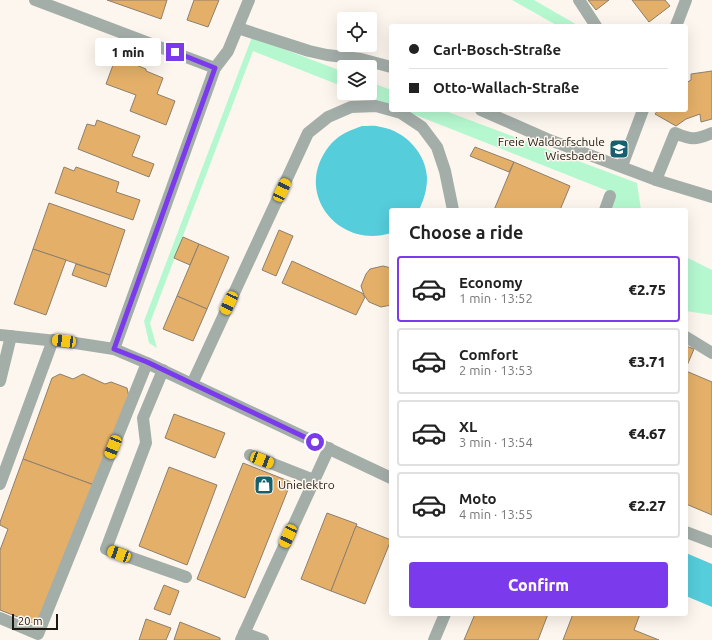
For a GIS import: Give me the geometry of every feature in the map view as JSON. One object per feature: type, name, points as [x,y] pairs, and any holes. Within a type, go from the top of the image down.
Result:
[{"type":"street","points":[[35,0],[215,68]]},
{"type":"street","points":[[114,349],[215,68],[228,51],[249,0]]},
{"type":"street","points":[[579,0],[595,24]]},
{"type":"street","points":[[677,24],[686,0]]},
{"type":"street","points":[[238,28],[309,51],[327,55],[361,59],[389,66]]},
{"type":"street","points":[[192,384],[308,133],[328,117],[351,107],[376,106],[389,110]]},
{"type":"street","points":[[397,112],[422,127],[437,147],[445,171],[453,208]]},
{"type":"street","points":[[486,112],[547,138],[656,180],[712,196]]},
{"type":"street","points":[[622,166],[642,112]]},
{"type":"street","points":[[656,180],[675,133],[686,138],[698,139],[712,133]]},
{"type":"street","points":[[606,208],[610,196]]},
{"type":"street","points":[[0,381],[5,336],[53,340],[114,349],[147,362],[389,477]]},
{"type":"street","points":[[688,338],[712,353]]},
{"type":"street","points":[[0,484],[53,340]]},
{"type":"street","points":[[0,618],[38,634],[147,362]]},
{"type":"street","points":[[162,370],[143,418],[146,443],[106,549],[186,578]]},
{"type":"street","points":[[263,640],[242,636],[329,448]]},
{"type":"street","points":[[250,455],[314,480]]},
{"type":"street","points":[[688,533],[712,542]]},
{"type":"street","points":[[434,640],[444,616]]},
{"type":"green space","points":[[512,0],[534,0],[576,24],[554,24]]},
{"type":"green space","points":[[252,37],[337,69],[337,84],[253,51],[150,323],[157,348],[149,343],[144,321]]},
{"type":"green space","points":[[377,85],[389,89],[389,104],[377,100]]},
{"type":"green space","points":[[408,112],[448,112],[637,183],[641,208],[612,208],[613,193]]},
{"type":"green space","points":[[688,258],[712,270],[712,315],[688,311]]},
{"type":"water","points":[[362,126],[379,126],[390,129],[406,138],[413,145],[423,160],[427,178],[424,198],[420,208],[389,208],[389,233],[373,236],[356,233],[340,226],[328,215],[320,202],[316,186],[317,169],[325,152],[331,144],[349,131]]},
{"type":"water","points":[[688,554],[712,564],[712,607],[688,597]]},
{"type":"building","points":[[107,0],[167,0],[161,19]]},
{"type":"building","points":[[194,0],[219,0],[208,27],[187,20]]},
{"type":"building","points":[[588,0],[609,0],[596,10]]},
{"type":"building","points":[[632,0],[665,0],[670,6],[649,22]]},
{"type":"building","points":[[116,57],[146,69],[146,71],[163,78],[157,94],[175,101],[166,125],[130,111],[136,95],[106,84]]},
{"type":"building","points":[[712,71],[712,119],[701,122],[700,114],[686,119],[676,126],[655,114],[656,112],[688,112],[688,82],[691,80],[691,74]]},
{"type":"building","points":[[97,120],[140,136],[132,156],[154,164],[149,177],[78,149],[87,124],[95,126]]},
{"type":"building","points":[[475,147],[514,162],[509,172],[470,156]]},
{"type":"building","points":[[514,162],[570,186],[561,208],[495,208]]},
{"type":"building","points":[[64,167],[74,171],[76,167],[119,182],[116,192],[140,200],[133,220],[55,193]]},
{"type":"building","points":[[49,203],[125,230],[110,275],[33,249]]},
{"type":"building","points":[[279,230],[293,236],[276,276],[262,270]]},
{"type":"building","points":[[183,237],[199,244],[190,265],[174,258]]},
{"type":"building","points":[[199,244],[229,257],[207,309],[177,296]]},
{"type":"building","points":[[33,249],[66,260],[46,315],[14,304]]},
{"type":"building","points":[[292,261],[362,293],[365,297],[356,315],[282,283]]},
{"type":"building","points":[[76,264],[110,275],[106,287],[72,275]]},
{"type":"building","points":[[383,266],[389,268],[389,305],[381,307],[369,302],[364,295],[361,286],[370,269]]},
{"type":"building","points":[[177,296],[207,309],[193,341],[163,329]]},
{"type":"building","points":[[688,347],[694,349],[688,363]]},
{"type":"building","points":[[688,372],[712,382],[712,515],[688,505]]},
{"type":"building","points":[[60,374],[73,379],[83,374],[105,384],[111,382],[127,388],[129,397],[94,485],[23,459],[52,378]]},
{"type":"building","points":[[174,414],[225,433],[215,458],[165,438]]},
{"type":"building","points":[[23,459],[94,485],[38,625],[0,610],[0,550],[8,529],[0,525],[0,522]]},
{"type":"building","points":[[243,463],[291,482],[245,598],[197,579]]},
{"type":"building","points":[[169,467],[217,485],[187,565],[139,546]]},
{"type":"building","points":[[327,513],[357,524],[331,591],[301,579]]},
{"type":"building","points":[[356,526],[389,539],[389,545],[365,604],[331,591]]},
{"type":"building","points":[[164,585],[179,591],[170,615],[154,609]]},
{"type":"building","points":[[474,616],[547,616],[538,640],[464,640]]},
{"type":"building","points":[[572,616],[639,616],[634,630],[659,640],[563,640]]},
{"type":"building","points":[[146,619],[171,628],[166,640],[139,640]]},
{"type":"building","points":[[180,622],[220,638],[220,640],[174,640]]},
{"type":"place","name":"Freie Waldorfschule Wiesbaden","points":[[619,149]]},
{"type":"place","name":"Unielektro","points":[[264,485]]},
{"type":"route","points":[[175,52],[215,68],[114,349],[147,362],[315,442]]}]
